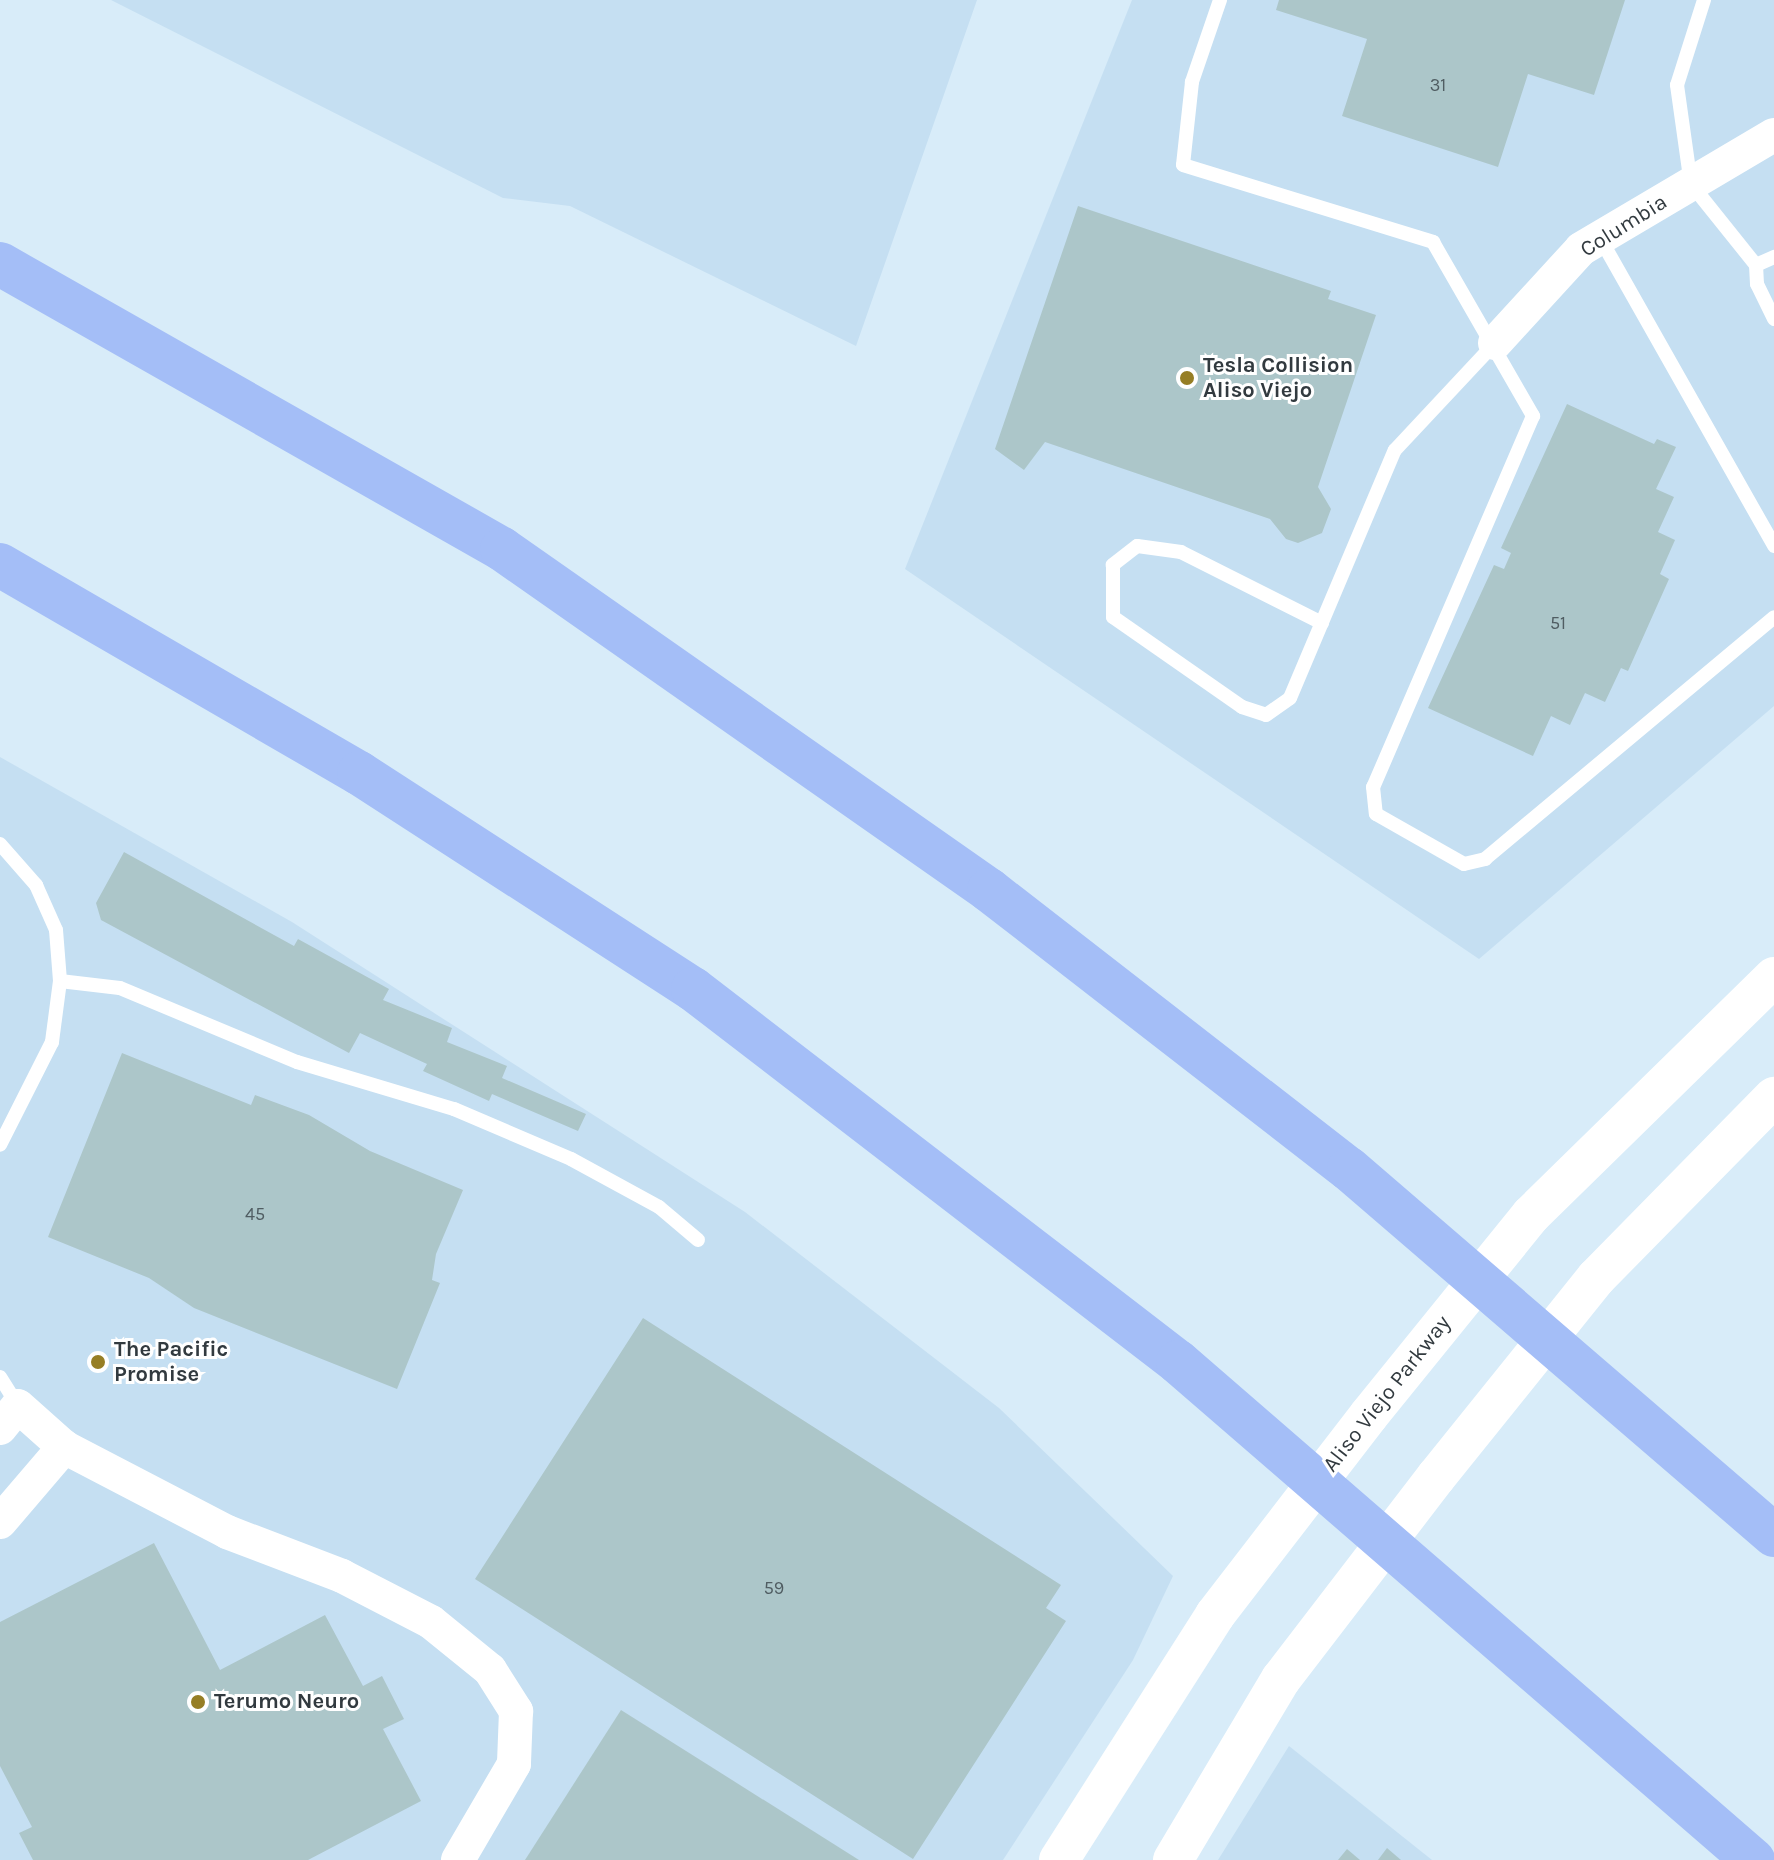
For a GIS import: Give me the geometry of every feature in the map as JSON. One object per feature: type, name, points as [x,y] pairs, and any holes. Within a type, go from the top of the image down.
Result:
[{"type":"highway","points":[[0,264],[502,549],[989,890],[1349,1169],[1774,1535]]},
{"type":"highway","points":[[0,565],[359,773],[693,989],[1178,1362],[1753,1860]]},
{"type":"highway","points":[[1625,1752],[1730,1860]]},
{"type":"main road","name":"Aliso Viejo Parkway","points":[[1059,1860],[1215,1615],[1426,1344],[1531,1215],[1774,977]]},
{"type":"main road","points":[[1173,1860],[1281,1679],[1436,1477],[1596,1278],[1774,1097]]},
{"type":"street","name":"Columbia","points":[[1495,343],[1581,249],[1774,135]]},
{"type":"street","points":[[9,1417],[227,1532],[342,1576],[431,1622],[490,1670],[516,1711],[514,1764],[458,1860]]},
{"type":"street","points":[[0,1522],[64,1447]]},
{"type":"lane","points":[[1220,0],[1192,82],[1183,165],[1433,242],[1495,343],[1533,416],[1373,787],[1376,814],[1464,864],[1485,859],[1774,617]]},
{"type":"lane","points":[[1704,0],[1677,85],[1691,184],[1756,265],[1757,284],[1774,319]]},
{"type":"lane","points":[[1600,238],[1774,546]]},
{"type":"lane","points":[[1756,265],[1774,257]]},
{"type":"lane","points":[[1322,623],[1181,552],[1137,546],[1113,565],[1113,617],[1242,707],[1266,715],[1290,698],[1322,623],[1395,450],[1495,343]]},
{"type":"lane","points":[[0,844],[36,885],[51,918],[60,981],[52,1042],[0,1145]]},
{"type":"lane","points":[[60,981],[120,988],[297,1062],[454,1109],[634,1193],[698,1240]]},
{"type":"lane","points":[[0,1377],[9,1417]]},
{"type":"shaded area","points":[[111,0],[977,0],[856,346],[570,206],[503,198]]},
{"type":"shaded area","points":[[1132,0],[1774,0],[1774,706],[1479,959],[905,569]]},
{"type":"shaded area","points":[[0,757],[292,922],[745,1212],[999,1408],[1173,1576],[1133,1660],[1003,1860],[0,1860]]},
{"type":"shaded area","points":[[1289,1746],[1432,1860],[1218,1860]]},
{"type":"building","points":[[1279,0],[1625,0],[1594,95],[1528,74],[1498,167],[1342,116],[1367,39],[1276,10]]},
{"type":"building","name":"Tesla Collision Aliso Viejo","points":[[1078,206],[1331,291],[1328,299],[1376,315],[1318,487],[1331,509],[1322,533],[1298,543],[1286,539],[1270,519],[1045,442],[1024,470],[995,449]]},
{"type":"building","points":[[1567,404],[1654,444],[1657,439],[1676,447],[1656,489],[1674,497],[1658,532],[1675,540],[1660,574],[1669,579],[1628,671],[1621,668],[1605,702],[1585,693],[1570,725],[1551,716],[1533,756],[1428,708],[1494,565],[1504,569],[1511,553],[1501,548]]},
{"type":"building","points":[[124,852],[294,946],[298,939],[389,989],[383,1000],[452,1028],[447,1042],[507,1066],[502,1078],[586,1114],[578,1131],[492,1094],[489,1101],[423,1071],[427,1064],[360,1033],[349,1053],[101,920],[96,903]]},
{"type":"building","points":[[122,1053],[251,1105],[255,1095],[309,1115],[370,1151],[463,1190],[436,1254],[432,1280],[440,1283],[397,1389],[194,1308],[149,1278],[48,1237]]},
{"type":"building","points":[[643,1318],[1061,1585],[1046,1608],[1066,1621],[913,1859],[475,1579]]},
{"type":"building","name":"Terumo Neuro","points":[[154,1543],[220,1670],[325,1615],[363,1686],[382,1676],[404,1719],[383,1729],[421,1801],[308,1860],[33,1860],[19,1833],[32,1827],[0,1766],[0,1622]]},
{"type":"building","points":[[621,1710],[859,1860],[525,1860]]},
{"type":"building","points":[[1387,1848],[1401,1860],[1378,1860]]},
{"type":"building","points":[[1347,1849],[1360,1860],[1338,1860]]},
{"type":"place","name":"Tesla Collision Aliso Viejo","points":[[1187,378]]},
{"type":"place","name":"The Pacific Promise","points":[[98,1362]]},
{"type":"place","name":"Terumo Neuro","points":[[198,1702]]}]
